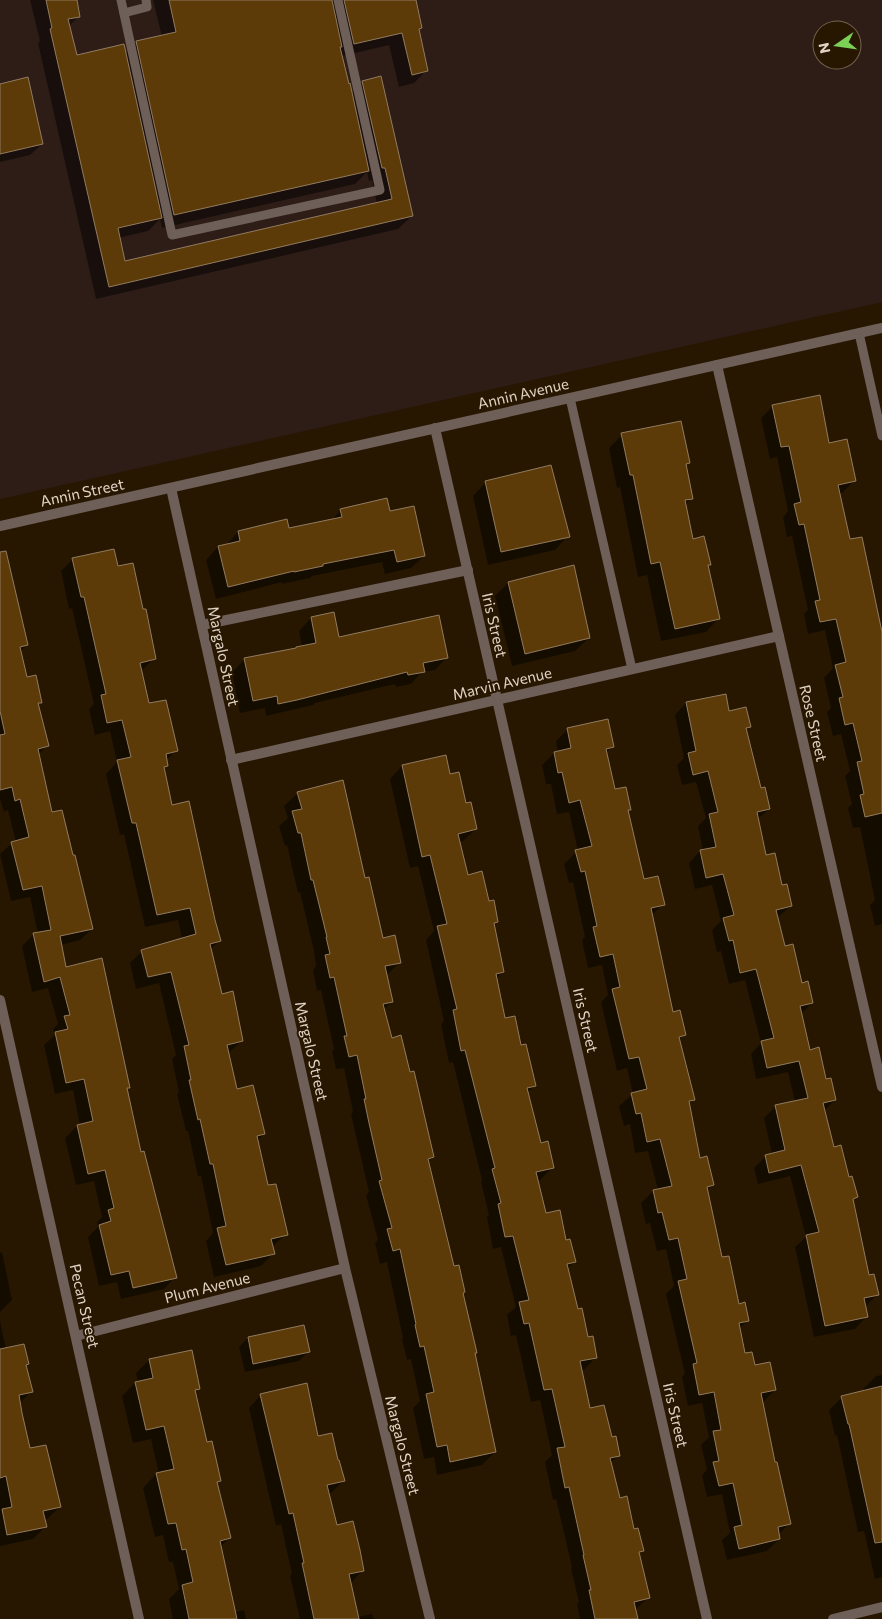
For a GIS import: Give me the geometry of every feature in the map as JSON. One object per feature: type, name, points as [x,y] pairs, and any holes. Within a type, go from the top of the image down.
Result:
[{"type":"street","name":"Annin Avenue","points":[[172,488],[882,328]]},
{"type":"street","name":"Rose Street","points":[[718,365],[882,1088]]},
{"type":"street","name":"Iris Street","points":[[435,428],[707,1619]]},
{"type":"street","name":"Annin Street","points":[[0,526],[172,488]]},
{"type":"street","name":"Margalo Street","points":[[172,488],[345,1268],[430,1619]]},
{"type":"street","points":[[202,625],[468,570]]},
{"type":"street","name":"Marvin Avenue","points":[[231,760],[779,636]]},
{"type":"street","name":"Pecan Street","points":[[0,1000],[139,1619]]},
{"type":"street","name":"Plum Avenue","points":[[76,1336],[345,1268]]},
{"type":"street","points":[[832,1619],[882,1608]]},
{"type":"lane","points":[[121,0],[172,235],[380,190],[338,0]]},
{"type":"lane","points":[[124,13],[147,8],[146,0]]},
{"type":"lane","points":[[858,333],[882,436]]},
{"type":"lane","points":[[570,398],[632,669]]},
{"type":"shaded area","points":[[0,0],[882,0],[882,302],[0,499]]},
{"type":"building","points":[[46,0],[77,0],[80,17],[68,19],[77,55],[124,44],[162,218],[118,228],[125,261],[392,199],[385,168],[382,168],[362,81],[381,76],[413,216],[109,287],[50,29],[52,28]]},
{"type":"building","points":[[169,0],[332,0],[342,47],[340,47],[350,83],[369,171],[174,215],[136,41],[176,32]]},
{"type":"building","points":[[344,0],[416,0],[422,28],[419,29],[428,71],[412,75],[402,33],[354,44]]},
{"type":"building","points":[[28,77],[43,144],[0,154],[0,84]]},
{"type":"building","points":[[820,395],[829,443],[847,439],[856,481],[838,485],[850,539],[862,537],[882,632],[882,813],[865,817],[860,795],[864,794],[857,762],[862,761],[853,723],[845,725],[839,698],[843,697],[835,665],[846,662],[836,619],[820,622],[815,601],[820,600],[804,524],[799,525],[794,504],[801,502],[789,446],[781,447],[772,405]]},
{"type":"building","points":[[681,421],[690,463],[686,464],[693,499],[685,500],[693,539],[704,536],[711,565],[708,565],[720,619],[675,629],[660,562],[651,564],[633,475],[630,475],[621,433]]},
{"type":"building","points":[[551,465],[570,537],[501,552],[485,481]]},
{"type":"building","points":[[387,498],[390,511],[414,506],[425,556],[397,562],[394,550],[323,564],[323,566],[228,587],[218,546],[240,541],[238,531],[287,519],[289,528],[342,517],[340,509]]},
{"type":"building","points":[[114,549],[118,566],[133,563],[143,609],[146,609],[156,659],[140,663],[149,703],[166,700],[178,751],[166,754],[168,766],[164,767],[172,805],[189,801],[221,941],[210,944],[222,994],[233,991],[243,1041],[227,1045],[237,1089],[253,1085],[265,1134],[257,1136],[268,1185],[276,1184],[288,1235],[271,1239],[275,1254],[226,1265],[217,1228],[226,1226],[213,1164],[210,1164],[189,1080],[191,1080],[184,1046],[189,1045],[171,972],[148,977],[141,950],[196,934],[190,908],[157,915],[136,823],[132,823],[117,760],[131,757],[122,720],[107,723],[101,695],[106,694],[84,597],[81,597],[72,558]]},
{"type":"building","points":[[6,551],[28,645],[20,647],[27,677],[36,675],[42,703],[38,703],[49,746],[38,749],[52,812],[62,810],[93,929],[60,936],[66,967],[102,958],[130,1088],[127,1088],[141,1152],[144,1151],[177,1278],[133,1288],[129,1271],[111,1275],[99,1225],[111,1221],[108,1210],[114,1208],[105,1170],[88,1174],[77,1125],[93,1121],[84,1079],[66,1083],[55,1032],[68,1029],[64,1016],[70,1015],[60,977],[44,982],[33,933],[51,930],[42,886],[23,890],[11,842],[29,837],[20,799],[15,801],[12,787],[0,790],[0,735],[5,734],[0,711],[0,552]]},
{"type":"building","points":[[574,565],[590,638],[525,654],[508,582]]},
{"type":"building","points":[[334,612],[339,637],[439,615],[448,658],[423,663],[425,672],[408,675],[407,672],[278,704],[277,696],[253,701],[244,658],[316,643],[311,617]]},
{"type":"building","points":[[726,694],[729,711],[746,707],[751,727],[746,728],[761,788],[765,787],[770,809],[757,812],[766,855],[775,853],[782,885],[787,884],[792,906],[776,910],[785,946],[793,944],[802,983],[808,981],[813,1003],[800,1006],[810,1050],[819,1047],[826,1079],[831,1078],[836,1100],[823,1103],[834,1147],[841,1145],[849,1177],[852,1176],[858,1197],[853,1199],[869,1275],[874,1274],[879,1295],[864,1298],[868,1317],[825,1326],[806,1235],[819,1232],[801,1165],[769,1173],[765,1155],[785,1150],[775,1105],[808,1098],[799,1061],[767,1068],[761,1041],[774,1038],[756,969],[740,973],[733,940],[729,941],[723,918],[734,915],[723,874],[706,878],[700,850],[716,847],[709,814],[718,812],[708,771],[693,775],[688,753],[696,751],[686,702]]},
{"type":"building","points":[[608,719],[614,747],[606,749],[615,789],[626,787],[631,810],[628,810],[644,879],[658,876],[665,905],[651,908],[673,1012],[680,1010],[686,1035],[679,1037],[695,1100],[689,1101],[700,1158],[707,1156],[714,1185],[707,1187],[722,1257],[729,1256],[739,1304],[745,1302],[749,1321],[739,1323],[745,1353],[752,1352],[755,1365],[770,1362],[776,1390],[761,1393],[775,1462],[777,1462],[791,1524],[778,1527],[780,1539],[739,1549],[734,1527],[742,1525],[733,1483],[719,1486],[713,1462],[719,1461],[713,1431],[721,1430],[714,1392],[699,1395],[693,1364],[697,1363],[678,1281],[687,1279],[678,1238],[669,1240],[662,1212],[658,1213],[653,1190],[672,1186],[660,1139],[647,1142],[641,1113],[636,1114],[631,1093],[647,1089],[639,1057],[629,1059],[612,989],[620,987],[613,954],[600,957],[593,927],[597,926],[585,871],[581,872],[575,850],[592,846],[580,800],[569,803],[562,772],[558,773],[554,752],[571,748],[567,728]]},
{"type":"building","points":[[446,755],[450,774],[459,772],[466,803],[471,802],[477,829],[458,834],[468,875],[482,871],[489,901],[494,900],[498,922],[494,923],[504,972],[496,974],[505,1018],[515,1016],[521,1045],[526,1044],[536,1086],[527,1088],[541,1143],[548,1141],[554,1168],[536,1172],[546,1213],[560,1210],[566,1240],[570,1239],[576,1262],[567,1264],[578,1309],[582,1308],[588,1337],[593,1336],[597,1358],[580,1361],[590,1408],[604,1405],[612,1437],[616,1436],[620,1456],[610,1458],[620,1498],[627,1496],[634,1529],[638,1528],[644,1551],[639,1552],[650,1598],[634,1602],[638,1619],[595,1619],[589,1590],[591,1590],[569,1487],[565,1488],[557,1448],[565,1447],[552,1389],[544,1390],[529,1323],[524,1324],[519,1302],[529,1300],[513,1236],[505,1237],[498,1204],[501,1203],[492,1169],[495,1168],[465,1050],[461,1051],[453,1010],[457,1009],[437,926],[447,924],[430,855],[422,857],[402,765]]},
{"type":"building","points":[[343,780],[365,878],[369,877],[383,938],[395,935],[401,963],[385,966],[393,1002],[383,1004],[392,1038],[401,1035],[410,1072],[414,1071],[434,1157],[428,1159],[454,1266],[459,1265],[465,1292],[463,1293],[477,1353],[475,1353],[496,1452],[450,1462],[447,1445],[437,1447],[426,1394],[434,1392],[424,1346],[420,1347],[400,1249],[393,1251],[387,1229],[392,1228],[379,1181],[382,1180],[364,1099],[366,1099],[357,1055],[349,1057],[344,1036],[347,1036],[334,977],[330,978],[325,955],[330,954],[327,937],[313,880],[311,880],[301,833],[298,833],[292,811],[302,809],[297,792]]},
{"type":"building","points":[[304,1325],[310,1352],[253,1364],[248,1337]]},
{"type":"building","points":[[24,1344],[29,1364],[26,1365],[33,1392],[19,1395],[22,1413],[30,1448],[46,1445],[61,1507],[43,1511],[47,1527],[7,1535],[2,1509],[12,1507],[6,1476],[0,1478],[0,1349]]},
{"type":"building","points":[[192,1350],[200,1389],[195,1390],[207,1442],[212,1441],[221,1481],[217,1482],[231,1538],[220,1541],[237,1619],[189,1619],[182,1585],[193,1582],[186,1549],[182,1550],[176,1523],[168,1524],[156,1473],[174,1469],[164,1426],[146,1430],[135,1382],[153,1378],[149,1359]]},
{"type":"building","points":[[307,1383],[318,1436],[332,1433],[345,1481],[327,1485],[337,1525],[353,1521],[360,1550],[364,1571],[349,1574],[359,1619],[314,1619],[293,1513],[289,1514],[260,1394]]},
{"type":"building","points":[[882,1386],[882,1542],[875,1543],[841,1396]]}]
